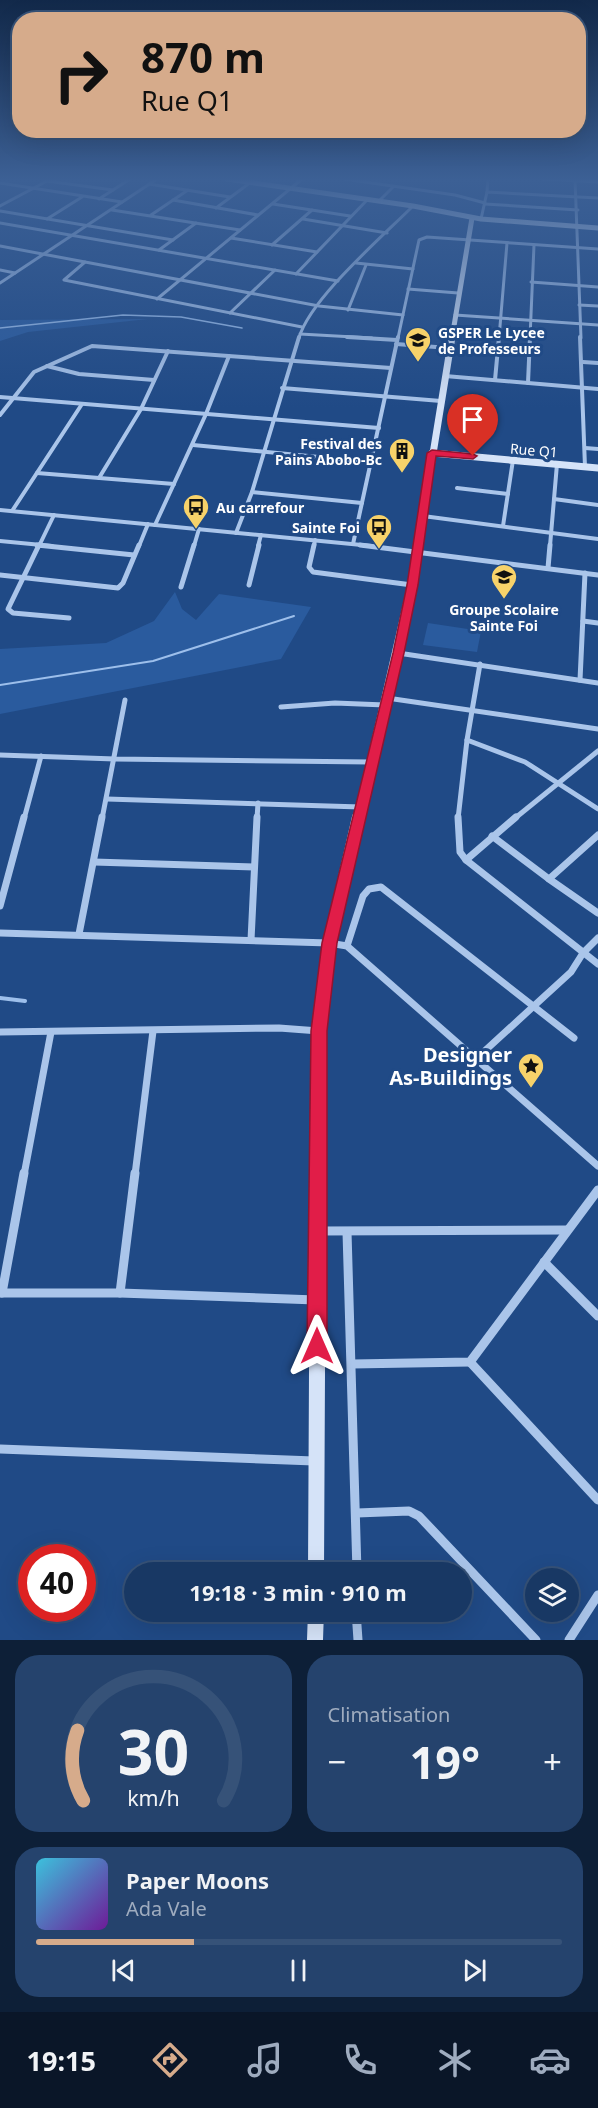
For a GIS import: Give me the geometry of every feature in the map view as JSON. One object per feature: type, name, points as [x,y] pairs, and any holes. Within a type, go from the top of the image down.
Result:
[{"type":"street","points":[[0,283],[44,256]]},
{"type":"street","points":[[48,256],[319,306],[403,315]]},
{"type":"street","points":[[191,256],[338,281]]},
{"type":"street","points":[[157,299],[208,256]]},
{"type":"street","points":[[296,274],[314,256]]},
{"type":"street","points":[[236,533],[252,492],[302,327],[338,281],[364,256]]},
{"type":"street","points":[[353,544],[416,256]]},
{"type":"street","points":[[316,1562],[318,1461],[316,1231],[319,1031],[329,943],[412,585],[464,256]]},
{"type":"street","points":[[495,380],[506,256]]},
{"type":"street","points":[[528,383],[533,256]]},
{"type":"street","points":[[577,256],[585,467]]},
{"type":"street","points":[[85,262],[64,280],[302,327]]},
{"type":"street","points":[[356,263],[413,268]]},
{"type":"street","points":[[348,310],[366,265]]},
{"type":"street","points":[[0,270],[16,273]]},
{"type":"street","points":[[230,313],[275,270]]},
{"type":"street","points":[[531,282],[598,287]]},
{"type":"street","points":[[408,289],[458,293]]},
{"type":"street","points":[[579,305],[598,306]]},
{"type":"street","points":[[455,315],[598,325]]},
{"type":"street","points":[[300,334],[449,348]]},
{"type":"street","points":[[0,415],[34,372],[92,346],[391,368]]},
{"type":"street","points":[[99,478],[141,409],[168,351]]},
{"type":"street","points":[[155,525],[193,445],[229,356]]},
{"type":"street","points":[[583,362],[598,363]]},
{"type":"street","points":[[47,366],[79,374],[154,380]]},
{"type":"street","points":[[445,376],[598,389]]},
{"type":"street","points":[[282,388],[441,401]]},
{"type":"street","points":[[0,397],[379,428]]},
{"type":"street","points":[[12,511],[82,404]]},
{"type":"street","points":[[193,445],[371,462]]},
{"type":"street","points":[[585,448],[598,449]]},
{"type":"street","name":"Rue Q1","points":[[432,453],[598,468]]},
{"type":"street","points":[[503,526],[513,460]]},
{"type":"street","points":[[548,568],[557,464]]},
{"type":"street","points":[[37,473],[174,484]]},
{"type":"street","points":[[457,488],[508,494]]},
{"type":"street","points":[[252,492],[363,503]]},
{"type":"street","points":[[554,500],[598,504]]},
{"type":"street","points":[[0,510],[353,544],[598,575]]},
{"type":"street","points":[[54,515],[9,605],[9,612],[69,618]]},
{"type":"street","points":[[423,516],[598,539]]},
{"type":"street","points":[[0,575],[118,588],[123,583],[148,524]]},
{"type":"street","points":[[181,587],[199,529]]},
{"type":"street","points":[[249,585],[261,535]]},
{"type":"street","points":[[315,540],[309,567],[313,572],[412,585]]},
{"type":"street","points":[[0,541],[134,555]]},
{"type":"street","points":[[580,680],[585,573]]},
{"type":"street","points":[[583,621],[598,623]]},
{"type":"street","points":[[398,653],[598,683]]},
{"type":"street","points":[[480,664],[467,740],[457,828],[460,852],[466,860],[598,964]]},
{"type":"street","points":[[79,934],[125,700]]},
{"type":"street","points":[[281,707],[386,701],[473,709],[598,729]]},
{"type":"street","points":[[467,740],[518,759],[598,809]]},
{"type":"street","points":[[466,860],[557,782],[598,751]]},
{"type":"street","points":[[0,755],[115,759],[371,762]]},
{"type":"street","points":[[0,906],[41,756]]},
{"type":"street","points":[[107,799],[361,807]]},
{"type":"street","points":[[251,940],[258,803]]},
{"type":"street","points":[[549,879],[598,835]]},
{"type":"street","points":[[492,836],[598,913]]},
{"type":"street","points":[[94,862],[255,867]]},
{"type":"street","points":[[347,946],[363,896],[369,889],[381,887],[574,1038]]},
{"type":"street","points":[[0,933],[251,940],[329,943],[347,946],[598,1166]]},
{"type":"street","points":[[477,1058],[571,972],[583,953],[598,938]]},
{"type":"street","points":[[0,1032],[279,1028],[319,1031]]},
{"type":"street","points":[[120,1293],[153,1031]]},
{"type":"street","points":[[51,1032],[1,1293],[120,1293],[316,1300]]},
{"type":"street","points":[[470,1362],[598,1190]]},
{"type":"street","points":[[316,1231],[567,1230]]},
{"type":"street","points":[[347,1232],[357,1562]]},
{"type":"street","points":[[544,1262],[598,1316]]},
{"type":"street","points":[[352,1364],[470,1362],[598,1500]]},
{"type":"street","points":[[0,1449],[318,1461]]},
{"type":"street","points":[[357,1513],[409,1511],[419,1516],[536,1640]]},
{"type":"street","points":[[569,1640],[598,1595]]},
{"type":"street","points":[[315,1640],[316,1622]]},
{"type":"street","points":[[357,1622],[358,1640]]},
{"type":"shaded area","points":[[148,319],[28,332],[0,341],[0,320]]},
{"type":"shaded area","points":[[175,592],[182,609],[196,620],[219,594],[311,607],[281,659],[0,714],[0,649],[106,643],[154,621]]},
{"type":"shaded area","points":[[428,623],[481,631],[477,652],[423,645]]},
{"type":"waterway","points":[[0,328],[123,315],[181,317],[242,328]]},
{"type":"waterway","points":[[0,685],[153,661],[294,616]]},
{"type":"waterway","points":[[0,998],[25,1001]]},
{"type":"place","name":"GSPER Le Lycee de Professeurs","points":[[418,363]]},
{"type":"place","name":"Festival des Pains Abobo-Bc","points":[[402,474]]},
{"type":"place","name":"Au carrefour","points":[[196,530]]},
{"type":"place","name":"Sainte Foi","points":[[379,550]]},
{"type":"place","name":"Groupe Scolaire Sainte Foi","points":[[504,600]]},
{"type":"place","name":"Designer As-Buildings","points":[[531,1089]]},
{"type":"route","points":[[317,1346],[319,1031],[329,943],[398,653],[412,585],[432,453],[473,456]]}]
